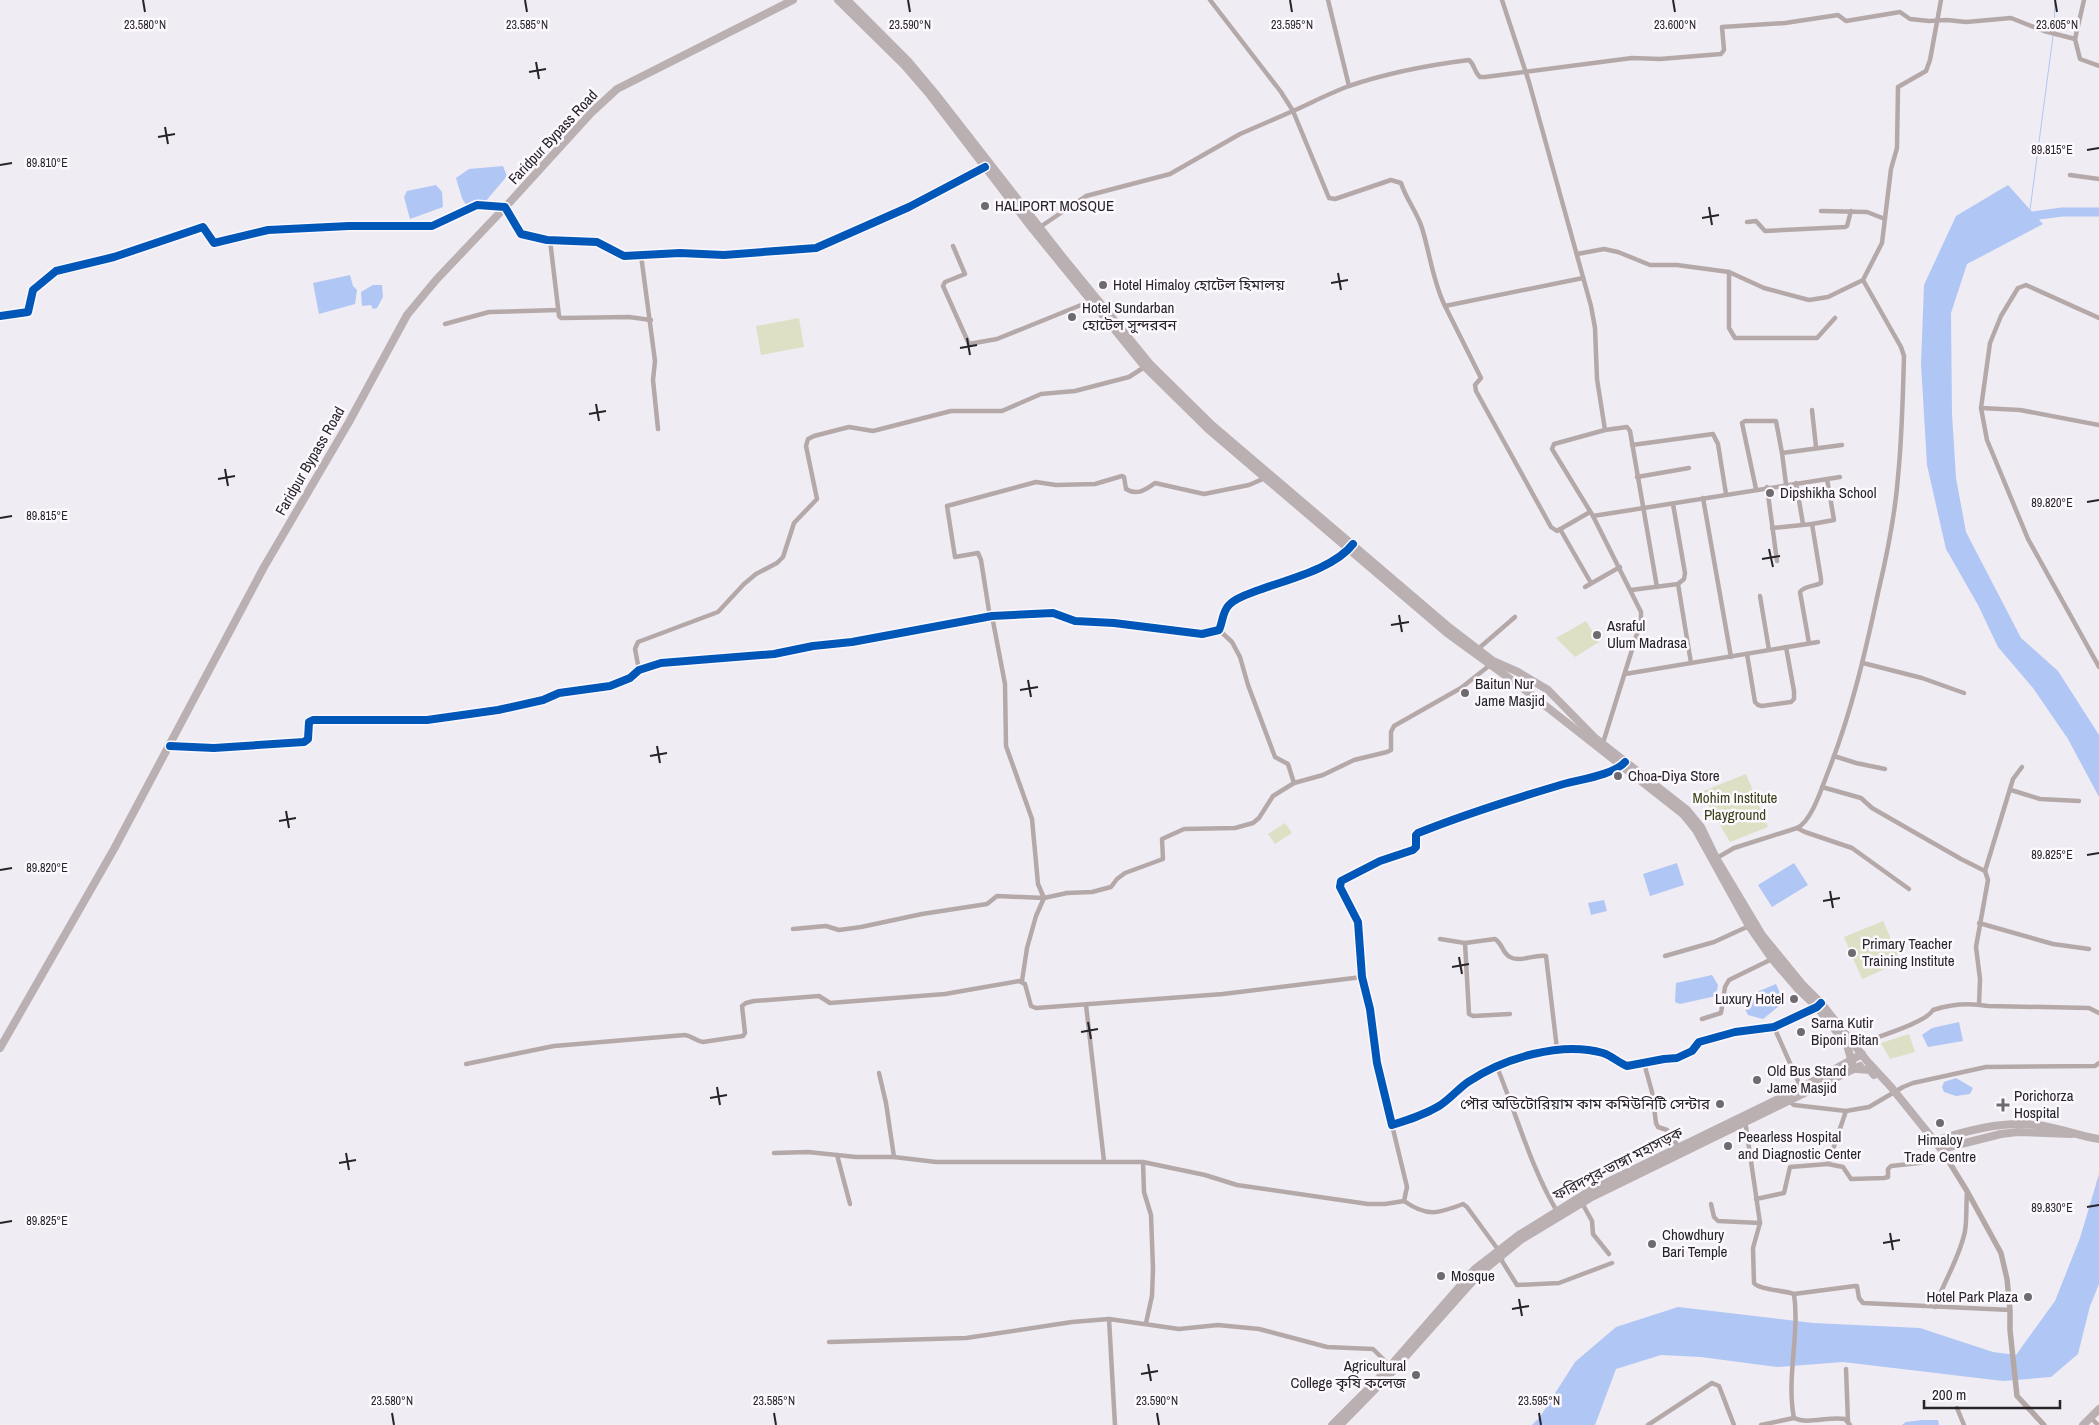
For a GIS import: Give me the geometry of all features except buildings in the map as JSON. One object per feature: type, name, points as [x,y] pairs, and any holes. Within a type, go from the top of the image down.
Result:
[{"type":"highway","name":"Faridpur Bypass Road","points":[[777,8],[784,0]]},
{"type":"highway","name":"Faridpur Bypass Road","points":[[0,1048],[66,934],[170,746],[264,567],[349,422],[407,315],[436,280],[591,113],[617,90],[793,0]]},
{"type":"highway","points":[[838,0],[904,65],[970,143],[985,167],[994,174],[1040,227],[1058,256],[1091,301],[1120,332]]},
{"type":"highway","points":[[847,0],[908,61],[1058,256],[1147,365],[1265,478],[1303,506]]},
{"type":"highway","points":[[1210,427],[1450,628],[1490,665],[1687,810],[1701,827],[1714,859],[1749,926],[1772,959],[1797,988],[1819,1005],[1849,1048],[1853,1065],[1870,1070],[1888,1090],[1894,1093]]},
{"type":"highway","points":[[1480,654],[1518,672],[1548,690],[1601,747]]},
{"type":"highway","points":[[1714,859],[1762,935],[1819,1005],[1856,1045],[1867,1062],[1891,1086],[1894,1093],[1943,1153],[2001,1134],[2018,1132],[2071,1134],[2099,1138]]},
{"type":"highway","name":"ফরিদপুর-ভাঙ্গা মহাসড়ক","points":[[1853,1065],[1862,1054]]},
{"type":"highway","name":"ফরিদপুর-ভাঙ্গা মহাসড়ক","points":[[1744,1119],[1788,1101],[1853,1065],[1867,1062]]},
{"type":"highway","name":"ফরিদপুর-ভাঙ্গা মহাসড়ক","points":[[1336,1424],[1392,1368],[1451,1301],[1500,1252],[1595,1192],[1744,1119],[1801,1088],[1816,1084]]},
{"type":"highway","points":[[1934,1141],[1962,1132],[2018,1124],[2062,1129],[2071,1134]]},
{"type":"highway","name":"ফরিদপুর-ভাঙ্গা মহাসড়ক","points":[[1558,1214],[1582,1203],[1595,1192]]},
{"type":"highway","points":[[2083,1425],[2099,1409]]},
{"type":"main road","points":[[1943,1153],[2001,1252],[2007,1279],[2016,1396],[2044,1425]]},
{"type":"street","points":[[1210,0],[1293,111],[1330,198],[1335,199],[1391,180],[1401,183],[1421,226],[1440,295],[1481,378],[1476,385],[1476,391],[1551,528],[1554,530],[1560,529],[1592,514],[1673,504],[1840,476]]},
{"type":"street","points":[[1328,0],[1349,86]]},
{"type":"street","points":[[1502,0],[1525,72],[1577,254],[1595,328],[1597,379],[1605,430]]},
{"type":"street","points":[[1577,254],[1604,249],[1618,252],[1650,265],[1677,265],[1729,272],[1764,288],[1809,300],[1828,297],[1862,280],[1882,243],[1891,169],[1896,148],[1898,88],[1926,71],[1930,60],[1941,0]]},
{"type":"street","points":[[2084,0],[2075,39],[2080,59],[2099,66]]},
{"type":"street","points":[[1040,227],[1086,196],[1170,174],[1240,134],[1349,86],[1417,69],[1469,60],[1473,64],[1476,74],[1480,77],[1632,58],[1660,59],[1721,54],[1724,50],[1721,28],[1725,27],[1786,23],[1838,15],[1846,21],[1900,12],[1910,20],[1937,22],[2011,18],[2044,31],[2075,39]]},
{"type":"street","points":[[0,316],[28,312],[33,290],[56,271],[114,257],[203,227],[214,243],[268,230],[350,226],[432,226],[477,205],[505,207],[521,234],[550,240],[597,242],[624,256],[680,253],[734,255],[816,248],[909,207],[985,167]]},
{"type":"street","points":[[2070,175],[2099,179]]},
{"type":"street","points":[[1821,211],[1867,212],[1885,219]]},
{"type":"street","points":[[1747,222],[1756,221],[1765,231],[1844,227],[1847,226],[1851,211]]},
{"type":"street","points":[[550,240],[559,316],[564,319],[629,318],[651,320]]},
{"type":"street","points":[[953,246],[965,274],[945,282],[943,286],[969,344],[1005,336],[1091,301]]},
{"type":"street","points":[[641,255],[651,320],[655,362],[653,389],[658,429]]},
{"type":"street","points":[[1729,272],[1729,328],[1735,338],[1817,338],[1835,318]]},
{"type":"street","points":[[1445,306],[1583,278]]},
{"type":"street","points":[[1714,859],[1734,848],[1797,828],[1805,823],[1834,756],[1863,663],[1884,571],[1897,489],[1902,433],[1904,356],[1893,332],[1862,280]]},
{"type":"street","points":[[2099,318],[2026,285],[2018,288],[2001,316],[1990,342],[1981,408],[1992,457],[2028,539],[2099,667]]},
{"type":"street","points":[[445,324],[489,312],[558,310]]},
{"type":"street","points":[[639,670],[636,649],[638,642],[718,612],[756,574],[778,564],[783,557],[794,523],[817,499],[806,446],[808,439],[848,427],[872,431],[951,411],[1002,411],[1041,394],[1075,391],[1129,378],[1147,365]]},
{"type":"street","points":[[1981,408],[2020,410],[2099,425]]},
{"type":"street","points":[[1812,410],[1816,447]]},
{"type":"street","points":[[1756,489],[1742,423],[1745,421],[1776,421],[1786,484]]},
{"type":"street","points":[[1601,747],[1641,621],[1641,612],[1592,514],[1552,449],[1554,444],[1605,430],[1627,427],[1630,431],[1657,587]]},
{"type":"street","points":[[1632,445],[1713,434],[1718,444],[1726,494]]},
{"type":"street","points":[[1782,453],[1842,445]]},
{"type":"street","points":[[1637,477],[1689,468]]},
{"type":"street","points":[[1265,478],[1248,485],[1204,494],[1155,483],[1140,492],[1134,493],[1126,489],[1124,477],[1122,476],[1095,484],[1056,485],[1036,482],[949,505],[946,508],[954,555],[957,558],[978,553],[1005,684],[1006,746],[1032,819],[1038,884],[1044,898],[1036,916],[1027,948],[1022,981],[1033,1008],[1222,994],[1362,976]]},
{"type":"street","points":[[1772,528],[1834,520],[1827,479]]},
{"type":"street","points":[[1796,483],[1803,524]]},
{"type":"street","points":[[1767,487],[1777,560]]},
{"type":"street","points":[[1703,498],[1731,657]]},
{"type":"street","points":[[1631,590],[1678,584],[1684,579],[1685,573],[1673,504]]},
{"type":"street","points":[[1809,643],[1800,592],[1804,588],[1817,586],[1821,583],[1812,524]]},
{"type":"street","points":[[1560,529],[1591,583]]},
{"type":"street","points":[[1219,630],[1224,612],[1229,604],[1248,594],[1304,574],[1332,561],[1351,546]]},
{"type":"street","points":[[1585,587],[1620,567]]},
{"type":"street","points":[[1678,584],[1691,663]]},
{"type":"street","points":[[1760,596],[1769,650]]},
{"type":"street","points":[[170,746],[214,748],[304,742],[308,739],[309,722],[313,720],[427,720],[498,710],[543,700],[559,693],[610,686],[630,678],[639,670],[678,660],[749,656],[852,642],[992,616],[1052,614],[1075,621],[1114,623],[1202,634],[1219,630]]},
{"type":"street","points":[[1480,654],[1515,617]]},
{"type":"street","points":[[1219,630],[1232,642],[1240,656],[1248,685],[1270,746],[1275,757],[1288,764],[1294,783]]},
{"type":"street","points":[[1625,674],[1818,642]]},
{"type":"street","points":[[1747,654],[1758,706],[1791,702],[1794,699],[1794,691],[1786,647]]},
{"type":"street","points":[[1863,663],[1922,678],[1964,693]]},
{"type":"street","points":[[793,929],[826,926],[839,930],[930,912],[987,904],[997,896],[1044,898],[1067,893],[1092,892],[1111,887],[1124,873],[1163,859],[1162,839],[1184,829],[1235,828],[1253,824],[1276,794],[1294,783],[1323,774],[1354,760],[1387,752],[1390,750],[1391,732],[1394,726],[1461,688],[1490,665]]},
{"type":"street","points":[[1834,756],[1885,769]]},
{"type":"street","points":[[1404,1201],[1408,1187],[1377,1063],[1370,1009],[1362,976],[1358,922],[1340,887],[1340,881],[1380,861],[1413,850],[1416,847],[1416,835],[1418,833],[1458,817],[1558,785],[1616,769],[1623,764]]},
{"type":"street","points":[[1979,1004],[1980,979],[1976,948],[1988,880],[1986,871],[2013,779],[2022,767]]},
{"type":"street","points":[[1822,787],[1861,798],[1872,808],[1960,859],[1986,871]]},
{"type":"street","points":[[2011,790],[2040,799],[2078,801]]},
{"type":"street","points":[[1797,828],[1852,848],[1909,889]]},
{"type":"street","points":[[1979,923],[2053,944],[2089,949]]},
{"type":"street","points":[[1665,956],[1714,942],[1749,926]]},
{"type":"street","points":[[1440,939],[1465,943],[1495,939],[1498,940],[1508,956],[1513,959],[1546,956],[1556,1048]]},
{"type":"street","points":[[1465,943],[1469,1014],[1473,1016],[1510,1014]]},
{"type":"street","points":[[1702,1019],[1721,1013],[1725,986],[1729,980],[1772,959]]},
{"type":"street","points":[[466,1064],[554,1046],[685,1035],[690,1035],[703,1042],[743,1036],[745,1033],[742,1006],[754,1001],[819,996],[830,1003],[878,1000],[945,994],[1022,981]]},
{"type":"street","points":[[1856,1045],[1918,1022],[1930,1016],[1933,1010],[1939,1008],[1979,1004],[1988,1006],[2089,1008],[2099,1013]]},
{"type":"street","points":[[1086,1005],[1104,1161]]},
{"type":"street","points":[[1392,1124],[1413,1118],[1440,1106],[1468,1082],[1520,1058],[1556,1048],[1604,1054],[1627,1066],[1686,1056],[1699,1042],[1735,1032],[1774,1027],[1819,1005]]},
{"type":"street","points":[[1774,1027],[1801,1088]]},
{"type":"street","points":[[1644,1063],[1652,1092],[1656,1123],[1658,1127],[1667,1130],[1680,1150]]},
{"type":"street","points":[[1788,1101],[1794,1105],[1846,1111],[1869,1107],[1913,1083],[1986,1067],[2095,1066],[2099,1063]]},
{"type":"street","points":[[1497,1067],[1532,1160],[1558,1214]]},
{"type":"street","points":[[879,1073],[886,1103],[894,1157]]},
{"type":"street","points":[[1828,1164],[1846,1111]]},
{"type":"street","points":[[1744,1119],[1760,1223],[1753,1248],[1754,1283],[1760,1288],[1781,1290],[1794,1294],[1857,1286],[1859,1298],[1863,1302],[2010,1310]]},
{"type":"street","points":[[774,1153],[808,1152],[894,1157],[936,1162],[1143,1162],[1205,1174],[1237,1185],[1368,1204],[1404,1201],[1423,1212],[1434,1213],[1465,1205],[1500,1252],[1508,1273],[1517,1285],[1559,1283],[1612,1263]]},
{"type":"street","points":[[1756,1199],[1784,1193],[1790,1167],[1828,1164],[1842,1166],[1851,1179],[1884,1178],[1888,1177],[1888,1169],[1891,1166],[1919,1163],[1943,1153]]},
{"type":"street","points":[[837,1155],[850,1204]]},
{"type":"street","points":[[1143,1162],[1144,1192],[1151,1215],[1153,1269],[1152,1296],[1146,1323]]},
{"type":"street","points":[[1935,1306],[1941,1288],[1961,1246],[1965,1230],[1967,1191]]},
{"type":"street","points":[[1582,1203],[1592,1221],[1593,1234],[1609,1254]]},
{"type":"street","points":[[1711,1204],[1714,1217],[1718,1221],[1760,1223]]},
{"type":"street","points":[[1794,1294],[1796,1310],[1790,1397],[1794,1418],[1801,1423],[1839,1418],[1849,1423],[1846,1369]]},
{"type":"street","points":[[1109,1319],[1114,1425]]},
{"type":"street","points":[[829,1342],[966,1338],[1072,1322],[1109,1319],[1179,1329],[1218,1325],[1259,1328],[1327,1347],[1373,1349],[1392,1368]]},
{"type":"street","points":[[1648,1425],[1712,1383],[1719,1386],[1734,1425]]},
{"type":"street","points":[[1957,1408],[1964,1425]]},
{"type":"street","points":[[1761,1425],[1794,1418]]},
{"type":"green space","points":[[799,318],[804,347],[761,355],[756,326]]},
{"type":"green space","points":[[1586,621],[1599,642],[1575,657],[1556,638]]},
{"type":"green space","name":"Mohim Institute Playground","points":[[1746,774],[1768,827],[1730,842],[1701,792]]},
{"type":"green space","points":[[1285,823],[1292,833],[1275,844],[1268,834]]},
{"type":"green space","points":[[1883,921],[1901,962],[1862,979],[1844,937]]},
{"type":"green space","points":[[1909,1034],[1915,1052],[1890,1059],[1881,1043]]},
{"type":"water","points":[[503,166],[507,176],[485,202],[466,205],[456,178],[469,169]]},
{"type":"water","points":[[436,185],[442,192],[443,207],[410,219],[404,197],[407,191]]},
{"type":"water","points":[[2008,185],[2043,224],[1967,264],[1951,313],[1952,414],[1956,478],[1966,532],[2021,638],[2058,671],[2099,735],[2099,797],[2068,739],[2033,688],[1998,647],[1978,605],[1946,549],[1927,465],[1921,364],[1924,285],[1956,216]]},
{"type":"water","points":[[350,275],[353,286],[357,290],[355,304],[319,314],[313,283]]},
{"type":"water","points":[[373,285],[382,285],[383,297],[377,308],[373,309],[371,305],[362,306],[361,292]]},
{"type":"water","points":[[1677,863],[1684,885],[1650,896],[1643,874]]},
{"type":"water","points":[[1794,863],[1808,885],[1772,907],[1758,885]]},
{"type":"water","points":[[1604,900],[1607,911],[1591,915],[1588,903]]},
{"type":"water","points":[[1712,975],[1718,985],[1716,996],[1680,1004],[1675,1002],[1676,983]]},
{"type":"water","points":[[1776,984],[1784,1002],[1763,1019],[1748,1015],[1744,1007],[1745,997]]},
{"type":"water","points":[[1959,1022],[1963,1041],[1928,1047],[1922,1035],[1932,1028]]},
{"type":"water","points":[[1956,1078],[1973,1088],[1970,1094],[1956,1096],[1944,1092],[1942,1087],[1944,1082]]},
{"type":"water","points":[[2099,1174],[2099,1284],[2090,1306],[2078,1354],[2051,1377],[2003,1381],[1843,1362],[1777,1367],[1701,1357],[1661,1355],[1616,1369],[1595,1425],[1532,1425],[1540,1417],[1575,1362],[1616,1327],[1678,1307],[1813,1323],[1920,1328],[1993,1352],[2016,1355],[2055,1301],[2080,1238]]},
{"type":"water","points":[[1938,1420],[1939,1425],[1902,1425],[1906,1422]]},
{"type":"waterway","points":[[2054,32],[2055,0]]},
{"type":"waterway","points":[[2030,210],[2053,36]]},
{"type":"waterway","points":[[2025,217],[2062,212],[2099,212]]},
{"type":"cycle path","points":[[0,316],[28,312],[33,290],[56,271],[114,257],[203,227],[214,243],[268,230],[349,226],[432,226],[477,205],[505,207],[521,234],[547,240],[597,242],[624,256],[680,253],[724,255],[816,248],[909,207],[985,167]]},
{"type":"cycle path","points":[[170,746],[214,748],[304,742],[308,739],[309,722],[313,720],[427,720],[498,710],[543,700],[559,693],[610,686],[630,678],[639,670],[661,663],[774,654],[813,646],[852,642],[992,616],[1053,613],[1075,621],[1114,623],[1202,634],[1219,630],[1225,611],[1235,600],[1249,593],[1322,567],[1345,553],[1353,544]]},
{"type":"cycle path","points":[[1625,762],[1612,771],[1504,802],[1418,833],[1416,835],[1416,847],[1413,850],[1380,861],[1341,881],[1340,887],[1358,922],[1362,977],[1370,1009],[1377,1063],[1392,1125],[1422,1115],[1439,1106],[1482,1073],[1515,1059],[1533,1054],[1569,1049],[1603,1053],[1627,1066],[1677,1058],[1692,1051],[1699,1042],[1735,1032],[1774,1027],[1817,1007],[1821,1003]]},
{"type":"place","name":"HALIPORT MOSQUE","points":[[985,206]]},
{"type":"place","name":"Hotel Himaloy হোটেল হিমালয়","points":[[1103,285]]},
{"type":"place","name":"Hotel Sundarban হোটেল সুন্দরবন","points":[[1072,317]]},
{"type":"place","name":"Dipshikha School","points":[[1770,493]]},
{"type":"place","name":"Asraful Ulum Madrasa","points":[[1597,635]]},
{"type":"place","name":"Baitun Nur Jame Masjid","points":[[1465,693]]},
{"type":"place","name":"Choa-Diya Store","points":[[1618,776]]},
{"type":"place","name":"Primary Teacher Training Institute","points":[[1852,953]]},
{"type":"place","name":"Luxury Hotel","points":[[1794,999]]},
{"type":"place","name":"Sarna Kutir Biponi Bitan","points":[[1801,1032]]},
{"type":"place","name":"Old Bus Stand Jame Masjid","points":[[1757,1080]]},
{"type":"place","name":"পৌর অডিটোরিয়াম কাম কমিউনিটি সেন্টার","points":[[1720,1104]]},
{"type":"place","name":"Porichorza Hospital","points":[[2003,1105]]},
{"type":"place","name":"Himaloy Trade Centre","points":[[1940,1123]]},
{"type":"place","name":"Peearless Hospital and Diagnostic Center","points":[[1728,1146]]},
{"type":"place","name":"Chowdhury Bari Temple","points":[[1652,1244]]},
{"type":"place","name":"Mosque","points":[[1441,1276]]},
{"type":"place","name":"Hotel Park Plaza","points":[[2028,1297]]},
{"type":"place","name":"Agricultural College কৃষি কলেজ","points":[[1416,1375]]}]
